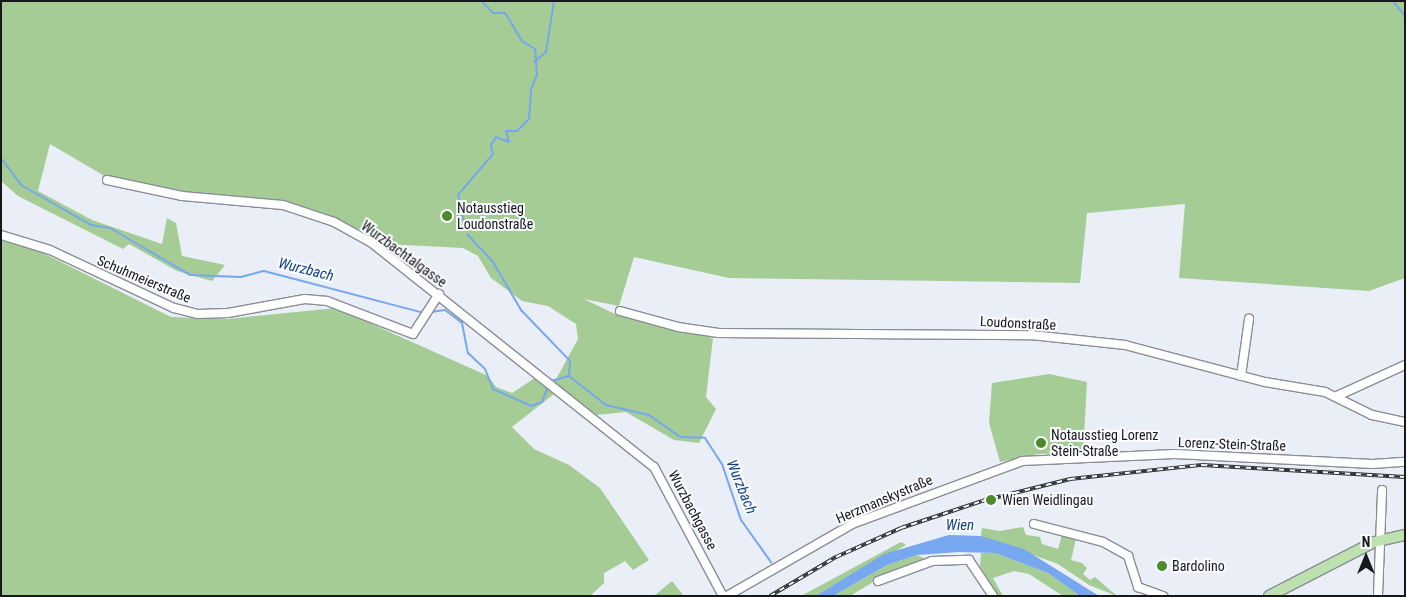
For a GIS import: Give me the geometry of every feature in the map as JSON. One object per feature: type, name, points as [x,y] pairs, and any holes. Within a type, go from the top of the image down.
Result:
[{"type":"main road","points":[[1269,596],[1380,540],[1405,535]]},
{"type":"street","name":"Wurzbachtalgasse","points":[[107,180],[182,196],[250,200],[307,211],[372,243],[439,294],[557,390]]},
{"type":"street","name":"Schuhmeierstraße","points":[[1,235],[50,250],[174,308],[198,314],[228,313],[305,299],[327,301],[401,333],[413,334],[422,325],[439,294]]},
{"type":"street","name":"Loudonstraße","points":[[620,311],[678,327],[719,333],[1031,335],[1125,345],[1241,376],[1337,396],[1372,415],[1405,422]]},
{"type":"street","points":[[1241,376],[1249,319]]},
{"type":"street","points":[[1337,396],[1405,365]]},
{"type":"street","name":"Wurzbachgasse","points":[[557,390],[663,478],[725,596],[770,569]]},
{"type":"street","name":"Lorenz-Stein-Straße","points":[[1001,468],[1041,459],[1175,454],[1373,464],[1405,462]]},
{"type":"street","name":"Herzmanskystraße","points":[[770,569],[879,513],[1001,468]]},
{"type":"street","points":[[1378,596],[1382,490]]},
{"type":"street","points":[[1034,524],[1103,542],[1128,556],[1138,587],[1163,596]]},
{"type":"street","points":[[878,581],[903,569],[932,561],[969,560],[993,596]]},
{"type":"green space","points":[[1,1],[1405,1],[1405,278],[1369,291],[1179,278],[1185,204],[1087,213],[1080,283],[729,278],[634,257],[619,306],[584,299],[617,315],[713,338],[706,397],[716,409],[699,443],[674,440],[626,412],[596,415],[554,383],[578,339],[576,324],[548,306],[522,301],[491,278],[478,256],[463,248],[385,244],[324,213],[258,200],[176,195],[108,178],[50,144],[38,191],[92,220],[162,244],[167,218],[176,223],[182,256],[225,265],[212,281],[177,271],[129,244],[123,249],[18,196],[1,181]]},
{"type":"green space","points":[[1,240],[39,251],[171,317],[227,319],[336,308],[488,376],[496,387],[512,393],[535,378],[554,394],[512,427],[534,449],[569,465],[600,488],[649,560],[633,570],[625,561],[604,573],[604,583],[590,596],[1,596]]},
{"type":"green space","points":[[1049,374],[1087,382],[1083,453],[1038,454],[1000,462],[989,423],[992,383]]},
{"type":"green space","points":[[1023,527],[1026,535],[1040,537],[1042,544],[1058,549],[1062,535],[1076,539],[1071,560],[1082,563],[1087,568],[1083,574],[1090,580],[1095,577],[1117,596],[1089,585],[1058,564],[981,536],[982,528],[1000,531]]},
{"type":"green space","points":[[901,542],[906,545],[816,596],[801,596]]},
{"type":"green space","points":[[981,553],[995,553],[1048,573],[1080,596],[1063,596],[1029,574],[1014,571],[993,578],[1003,596],[998,596],[980,566]]},
{"type":"green space","points":[[917,555],[926,559],[891,571],[850,596],[833,596],[887,565]]},
{"type":"green space","points":[[672,581],[684,596],[654,596]]},
{"type":"water","points":[[949,535],[981,536],[1024,549],[1099,596],[1080,596],[1048,573],[995,553],[959,552],[917,555],[887,565],[833,596],[816,596],[884,554]]},
{"type":"waterway","points":[[465,227],[458,195],[493,154],[491,145],[496,137],[509,142],[506,131],[517,131],[529,119],[531,89],[537,75],[535,49],[522,41],[505,13],[493,13],[482,1]]},
{"type":"waterway","points":[[534,62],[546,52],[554,1]]},
{"type":"waterway","points":[[1393,1],[1405,16]]},
{"type":"waterway","name":"Wurzbach","points":[[1,158],[21,185],[91,225],[110,228],[190,275],[241,277],[264,271],[424,313]]},
{"type":"waterway","points":[[467,234],[493,262],[521,310],[570,361],[569,376]]},
{"type":"waterway","name":"Wurzbach","points":[[431,312],[445,310],[462,323],[468,353],[485,369],[493,389],[531,406],[542,402],[547,389]]},
{"type":"waterway","name":"Wurzbach","points":[[551,381],[569,376],[606,405],[649,415],[681,437],[705,438],[722,464],[741,520],[771,562]]},
{"type":"waterway","name":"Wurzbach","points":[[736,596],[742,592]]},
{"type":"railway","points":[[770,596],[836,557],[901,528],[982,501],[1070,479],[1202,465],[1405,477]]},
{"type":"place","name":"Notausstieg Loudonstraße","points":[[447,216]]},
{"type":"place","name":"Notausstieg Lorenz Stein-Straße","points":[[1041,443]]},
{"type":"place","name":"Wien Weidlingau","points":[[991,500]]},
{"type":"place","name":"Bardolino","points":[[1162,566]]},
{"type":"water label","name":"Wien","points":[[960,526]]}]
